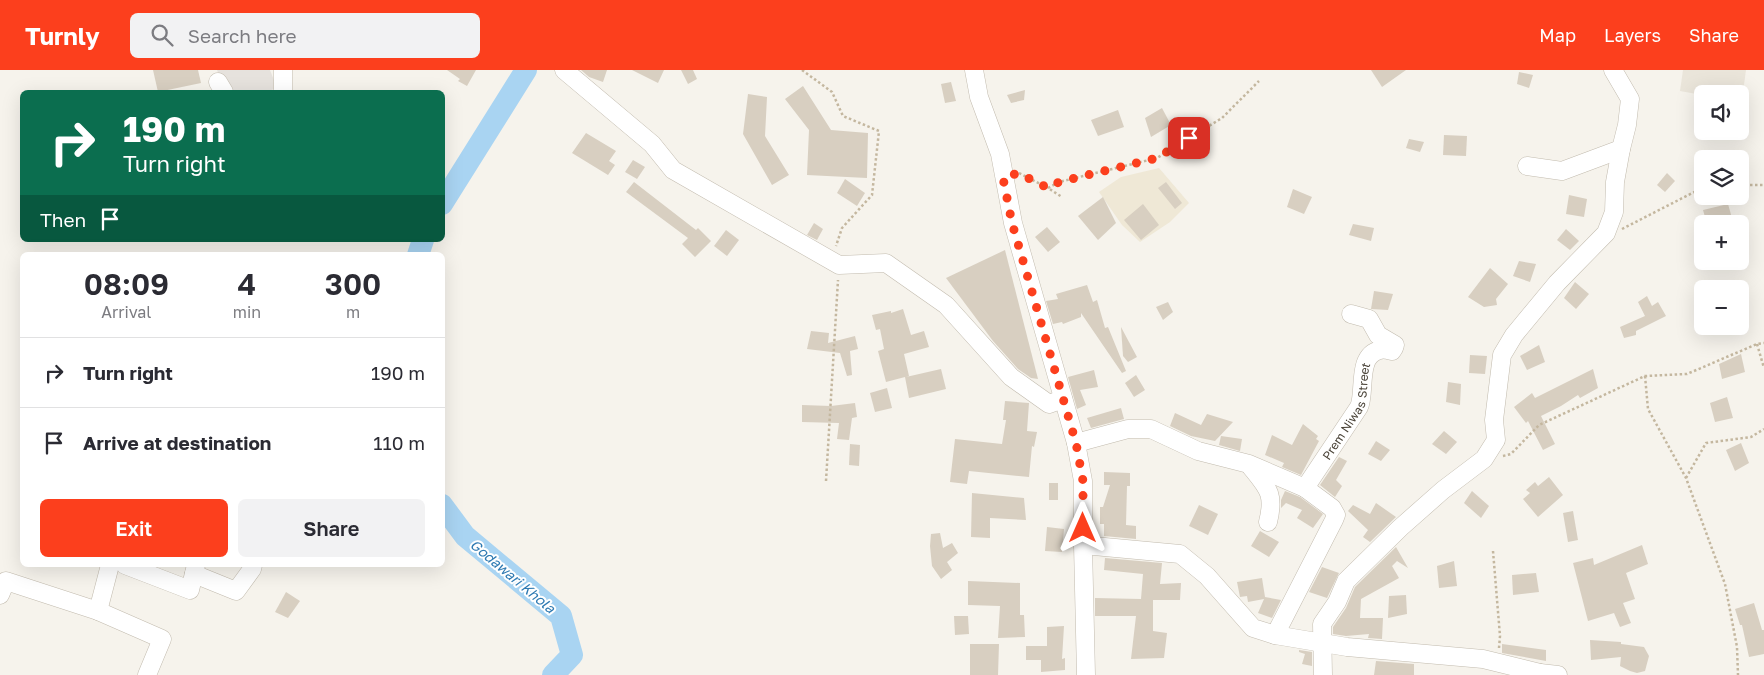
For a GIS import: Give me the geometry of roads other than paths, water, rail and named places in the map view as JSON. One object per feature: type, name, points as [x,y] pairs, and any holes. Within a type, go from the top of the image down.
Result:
[{"type":"street","points":[[283,70],[283,90]]},
{"type":"street","points":[[564,70],[652,144],[673,170],[839,265],[886,263],[946,305],[1011,377],[1049,404],[1063,399]]},
{"type":"street","points":[[974,70],[979,98],[1000,154],[1012,223],[1076,443],[1083,481],[1086,675]]},
{"type":"street","points":[[1324,675],[1322,624],[1336,602],[1346,581],[1443,490],[1484,459],[1496,440],[1494,420],[1502,355],[1514,335],[1556,283],[1606,233],[1614,212],[1615,182],[1627,125],[1630,99],[1612,70]]},
{"type":"street","points":[[1527,166],[1562,171],[1621,149]]},
{"type":"street","name":"Prem Niwas Street","points":[[1305,488],[1359,407],[1363,398],[1363,368],[1366,362],[1371,355],[1379,350],[1392,350],[1394,348],[1390,341],[1378,334],[1369,319],[1351,314]]},
{"type":"street","points":[[1076,443],[1128,430],[1151,429],[1198,451],[1249,464],[1305,488],[1332,508],[1336,515],[1275,635]]},
{"type":"street","points":[[1249,464],[1266,485],[1270,494],[1271,509],[1268,522]]},
{"type":"street","points":[[1083,546],[1180,554],[1207,576],[1253,628],[1275,635],[1347,647],[1483,659],[1540,674],[1558,675]]},
{"type":"street","points":[[98,611],[109,567]]},
{"type":"street","points":[[130,567],[190,590],[195,569],[236,591],[252,567]]},
{"type":"street","points":[[0,595],[6,581],[98,611],[162,639],[148,675]]},
{"type":"waterway","name":"Godawari Khola","points":[[445,199],[526,70]]},
{"type":"waterway","name":"Godawari Khola","points":[[419,252],[422,242]]},
{"type":"waterway","name":"Godawari Khola","points":[[445,509],[465,536],[561,616],[572,655],[553,675]]}]
